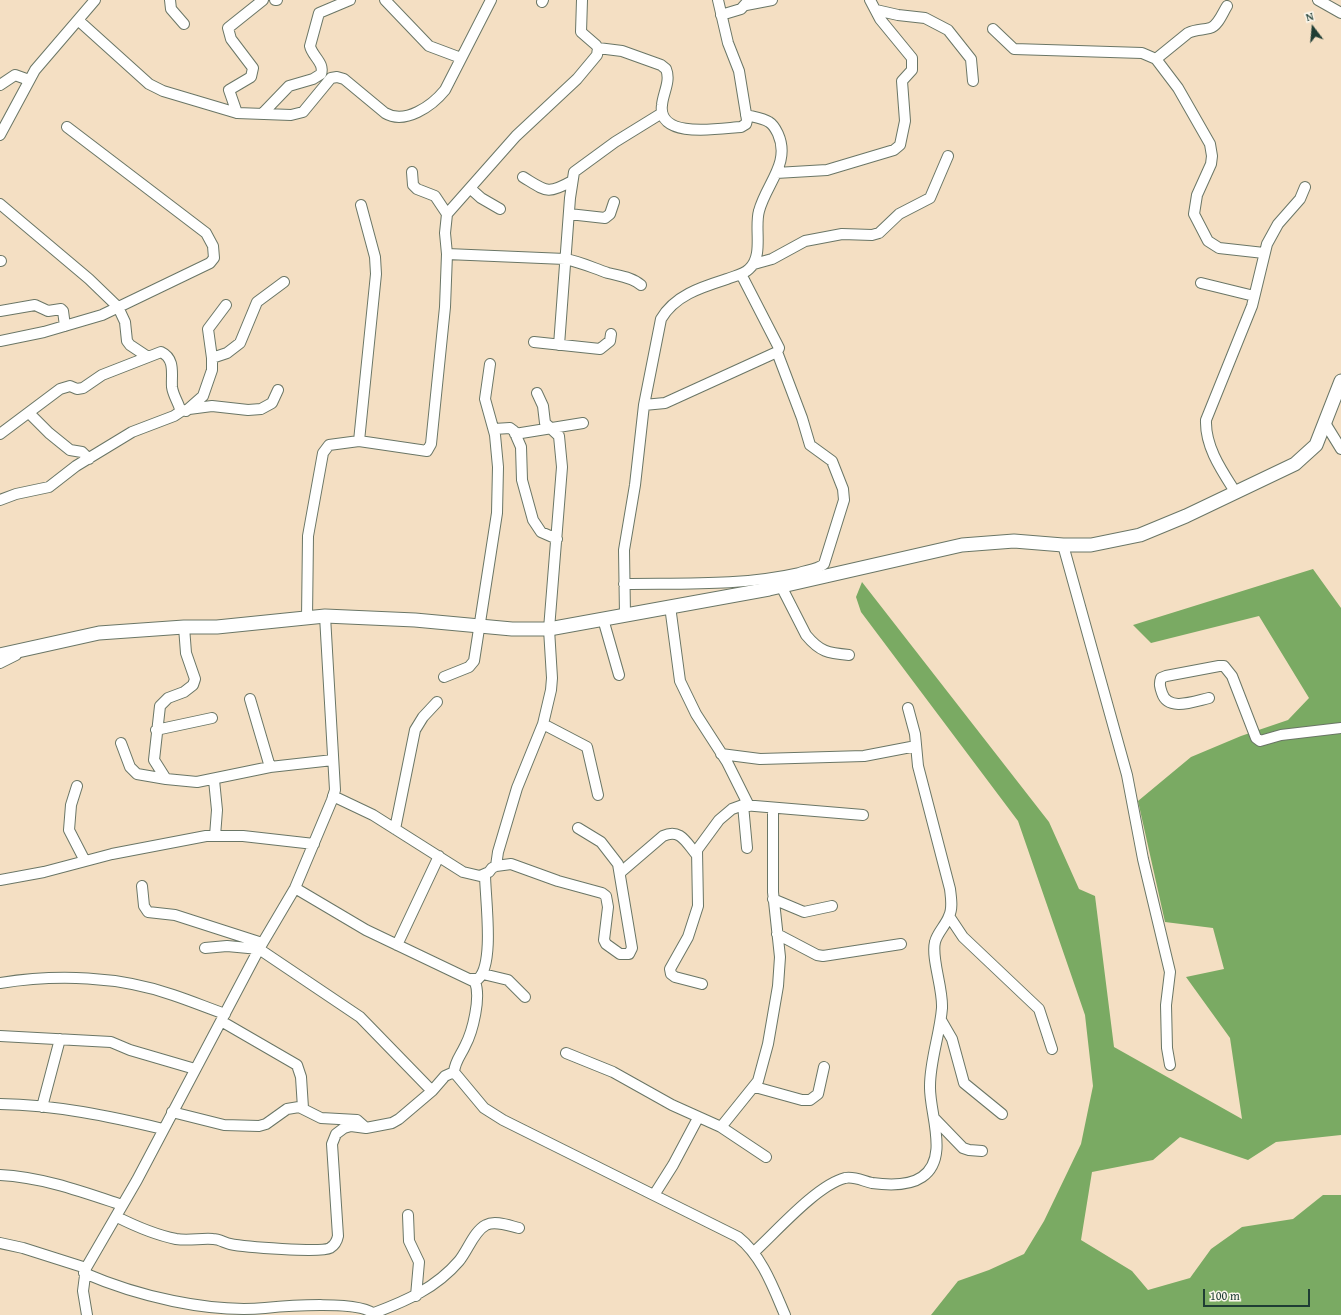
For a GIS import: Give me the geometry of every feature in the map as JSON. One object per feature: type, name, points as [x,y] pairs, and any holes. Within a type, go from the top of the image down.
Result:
[{"type":"main road","points":[[0,655],[99,633],[184,627],[217,627],[325,616],[409,619],[512,629],[549,629],[781,586],[962,545],[1014,541],[1063,545],[1100,544],[1140,535],[1186,516],[1285,470],[1300,460],[1316,446],[1341,381]]},
{"type":"street","points":[[0,135],[29,80],[95,0]]},
{"type":"street","points":[[170,0],[171,9],[184,24]]},
{"type":"street","points":[[237,113],[229,90],[251,77],[254,68],[229,36],[228,28],[263,0]]},
{"type":"street","points":[[262,114],[289,86],[313,79],[321,74],[321,66],[310,46],[317,17],[321,10],[350,0]]},
{"type":"street","points":[[385,0],[429,46],[461,58]]},
{"type":"street","points":[[78,20],[155,88],[237,113],[292,115],[303,112],[331,78],[337,77],[344,79],[391,116],[417,113],[439,97],[491,0]]},
{"type":"street","points":[[582,0],[581,32],[598,48],[622,51],[661,65],[666,69],[668,80],[661,107],[665,120],[671,126],[703,130],[741,127],[746,124],[739,71],[728,43],[718,0]]},
{"type":"street","points":[[721,15],[741,9],[747,2],[772,0]]},
{"type":"street","points":[[776,174],[827,170],[894,150],[900,145],[905,121],[902,81],[912,70],[912,58],[880,19],[870,0]]},
{"type":"street","points":[[1318,0],[1341,13]]},
{"type":"street","points":[[1156,59],[1188,33],[1194,30],[1211,28],[1215,25],[1227,6]]},
{"type":"street","points":[[876,10],[898,15],[925,18],[948,30],[971,59],[973,81]]},
{"type":"street","points":[[993,29],[1014,49],[1142,53],[1156,59],[1184,97],[1210,144],[1212,156],[1211,164],[1197,195],[1195,204],[1196,221],[1212,244],[1219,248],[1264,254]]},
{"type":"street","points":[[307,618],[308,536],[324,452],[329,444],[358,441],[422,451],[430,448],[445,307],[447,254],[445,233],[447,214],[529,122],[580,76],[598,55],[598,48]]},
{"type":"street","points":[[0,85],[15,75],[29,80]]},
{"type":"street","points":[[559,345],[572,181],[576,169],[662,113]]},
{"type":"street","points":[[625,615],[624,550],[636,485],[644,406],[661,318],[669,307],[689,293],[741,274],[754,264],[757,256],[759,210],[776,174],[783,154],[783,147],[775,128],[770,122],[746,115]]},
{"type":"street","points":[[0,341],[65,326],[102,315],[210,263],[214,258],[215,252],[206,234],[67,127]]},
{"type":"street","points":[[754,264],[772,259],[805,242],[837,235],[879,233],[899,214],[930,198],[948,156]]},
{"type":"street","points":[[412,172],[413,185],[436,196],[447,214]]},
{"type":"street","points":[[523,177],[547,190],[557,189],[572,181]]},
{"type":"street","points":[[1236,493],[1214,455],[1205,427],[1206,420],[1254,296],[1264,254],[1278,224],[1300,199],[1306,186]]},
{"type":"street","points":[[470,189],[481,198],[500,209]]},
{"type":"street","points":[[569,214],[606,218],[610,214],[614,202]]},
{"type":"street","points":[[0,204],[88,279],[118,307],[126,327],[127,341],[130,345],[148,357]]},
{"type":"street","points":[[358,441],[376,274],[375,257],[361,205]]},
{"type":"street","points":[[447,254],[565,259],[578,261],[606,272],[634,280],[641,285]]},
{"type":"street","points":[[624,584],[712,583],[774,578],[817,568],[824,564],[844,500],[844,494],[832,462],[810,445],[802,418],[777,352],[777,344],[741,274]]},
{"type":"street","points":[[212,358],[227,353],[240,343],[257,302],[284,282]]},
{"type":"street","points":[[1201,283],[1254,296]]},
{"type":"street","points":[[0,311],[35,305],[48,311],[61,309],[63,311],[65,326]]},
{"type":"street","points":[[0,500],[16,494],[50,488],[72,468],[132,432],[186,410],[204,393],[212,370],[208,329],[226,306]]},
{"type":"street","points":[[534,342],[600,349],[610,341],[611,334]]},
{"type":"street","points":[[0,434],[60,389],[70,386],[77,389],[83,388],[102,375],[161,352],[166,356],[172,368],[173,389],[180,409],[186,410],[212,406],[248,410],[261,409],[272,403],[278,390]]},
{"type":"street","points":[[644,406],[665,404],[777,352]]},
{"type":"street","points":[[444,677],[472,665],[474,661],[497,513],[497,459],[494,429],[485,399],[490,364]]},
{"type":"street","points":[[496,866],[498,852],[517,788],[543,724],[552,678],[549,629],[562,467],[559,436],[557,432],[545,423],[543,406],[537,393]]},
{"type":"street","points":[[29,413],[49,433],[70,450],[82,452],[88,459]]},
{"type":"street","points":[[515,434],[583,423]]},
{"type":"street","points":[[1325,423],[1341,449]]},
{"type":"street","points":[[494,429],[510,428],[515,434],[521,447],[522,480],[533,520],[541,532],[556,539]]},
{"type":"street","points":[[1063,545],[1127,775],[1143,859],[1170,972],[1166,1005],[1167,1048],[1170,1065]]},
{"type":"street","points":[[781,586],[806,635],[812,642],[827,652],[849,655]]},
{"type":"street","points":[[670,606],[680,681],[696,714],[721,754],[746,806],[747,848]]},
{"type":"street","points":[[87,1315],[83,1290],[85,1271],[116,1217],[260,946],[295,888],[333,796],[335,790],[325,616]]},
{"type":"street","points":[[602,619],[619,675]]},
{"type":"street","points":[[166,779],[154,760],[156,730],[160,706],[162,702],[184,692],[194,682],[194,675],[186,653],[184,627]]},
{"type":"street","points":[[0,663],[28,648]]},
{"type":"street","points":[[1209,698],[1171,704],[1163,696],[1159,683],[1161,678],[1224,666],[1232,676],[1256,738],[1260,741],[1281,735],[1341,728]]},
{"type":"street","points":[[250,699],[270,767]]},
{"type":"street","points":[[395,829],[415,730],[423,717],[437,702]]},
{"type":"street","points":[[754,1252],[816,1194],[835,1182],[846,1178],[854,1178],[871,1183],[905,1183],[922,1177],[933,1166],[935,1159],[937,1139],[929,1088],[930,1071],[940,1020],[942,993],[935,954],[935,942],[949,916],[951,909],[950,889],[918,766],[916,746],[908,708]]},
{"type":"street","points":[[156,730],[212,718]]},
{"type":"street","points":[[543,724],[587,747],[598,795]]},
{"type":"street","points":[[121,744],[134,772],[166,779],[197,782],[214,780],[270,767],[333,760]]},
{"type":"street","points":[[721,754],[760,759],[864,756],[916,746]]},
{"type":"street","points":[[214,780],[216,810],[215,836]]},
{"type":"street","points":[[77,786],[71,805],[69,830],[85,861]]},
{"type":"street","points":[[333,796],[373,815],[463,872],[480,876],[496,866],[511,864],[606,896],[608,907],[604,940],[606,944],[620,954],[629,954],[632,948],[621,872],[616,859],[601,842],[578,828]]},
{"type":"street","points":[[702,984],[675,977],[670,974],[670,969],[688,937],[698,906],[696,854],[718,820],[732,809],[746,806],[863,815]]},
{"type":"street","points":[[721,1127],[753,1090],[761,1073],[768,1044],[778,986],[780,966],[773,899],[773,808]]},
{"type":"street","points":[[621,872],[663,836],[670,833],[676,833],[680,836],[696,854]]},
{"type":"street","points":[[0,880],[44,872],[85,861],[170,842],[215,836],[260,837],[314,844]]},
{"type":"street","points":[[397,945],[439,856]]},
{"type":"street","points":[[295,888],[366,930],[471,979],[478,979],[483,974],[488,912],[485,874]]},
{"type":"street","points":[[142,886],[144,906],[148,912],[175,915],[260,946],[360,1017],[432,1091]]},
{"type":"street","points":[[773,899],[804,912],[832,906]]},
{"type":"street","points":[[949,916],[963,937],[1039,1009],[1052,1049]]},
{"type":"street","points":[[777,934],[817,955],[823,956],[901,944]]},
{"type":"street","points":[[205,948],[260,946]]},
{"type":"street","points":[[483,974],[508,980],[525,997]]},
{"type":"street","points":[[0,983],[55,978],[113,982],[173,994],[223,1017],[297,1065],[302,1077],[304,1108]]},
{"type":"street","points":[[471,979],[477,987],[473,1026],[465,1047],[455,1064],[454,1072],[484,1108],[503,1120],[738,1237],[754,1252],[785,1315]]},
{"type":"street","points":[[940,1020],[952,1039],[964,1083],[1002,1114]]},
{"type":"street","points":[[0,1036],[111,1042],[130,1050],[195,1069]]},
{"type":"street","points":[[42,1107],[60,1039]]},
{"type":"street","points":[[566,1053],[613,1072],[698,1118],[721,1127],[766,1157]]},
{"type":"street","points":[[753,1090],[802,1100],[810,1100],[818,1094],[824,1067]]},
{"type":"street","points":[[116,1217],[160,1235],[176,1239],[213,1239],[232,1244],[278,1249],[327,1249],[335,1244],[338,1236],[332,1139],[340,1130],[351,1126],[366,1128],[392,1123],[399,1119],[432,1091],[445,1076],[454,1072]]},
{"type":"street","points":[[0,1104],[42,1107],[109,1117],[163,1129]]},
{"type":"street","points":[[172,1112],[224,1124],[259,1126],[266,1124],[287,1109],[295,1107],[304,1108],[321,1118],[356,1120],[366,1128]]},
{"type":"street","points":[[654,1195],[673,1165],[698,1118]]},
{"type":"street","points":[[934,1118],[963,1148],[982,1151]]},
{"type":"street","points":[[0,1175],[53,1184],[122,1205]]},
{"type":"street","points":[[408,1215],[409,1241],[418,1262],[416,1296]]},
{"type":"street","points":[[0,1243],[22,1248],[85,1271],[126,1289],[228,1309],[317,1305],[361,1308],[374,1314],[416,1296],[440,1280],[458,1262],[468,1250],[478,1233],[486,1225],[493,1222],[519,1228]]},
{"type":"green space","points":[[1313,569],[1341,608],[1341,1135],[1276,1142],[1248,1160],[1180,1137],[1153,1160],[1092,1172],[1081,1240],[1132,1271],[1148,1290],[1190,1278],[1211,1249],[1242,1227],[1293,1219],[1323,1195],[1341,1195],[1341,1315],[931,1315],[958,1281],[989,1270],[1024,1254],[1044,1221],[1081,1144],[1093,1086],[1085,1015],[1018,821],[861,612],[856,597],[862,582],[1049,822],[1079,889],[1095,896],[1114,1047],[1242,1119],[1230,1038],[1186,977],[1224,969],[1213,928],[1165,922],[1138,801],[1191,757],[1241,736],[1288,720],[1309,698],[1259,616],[1151,643],[1133,625]]}]
